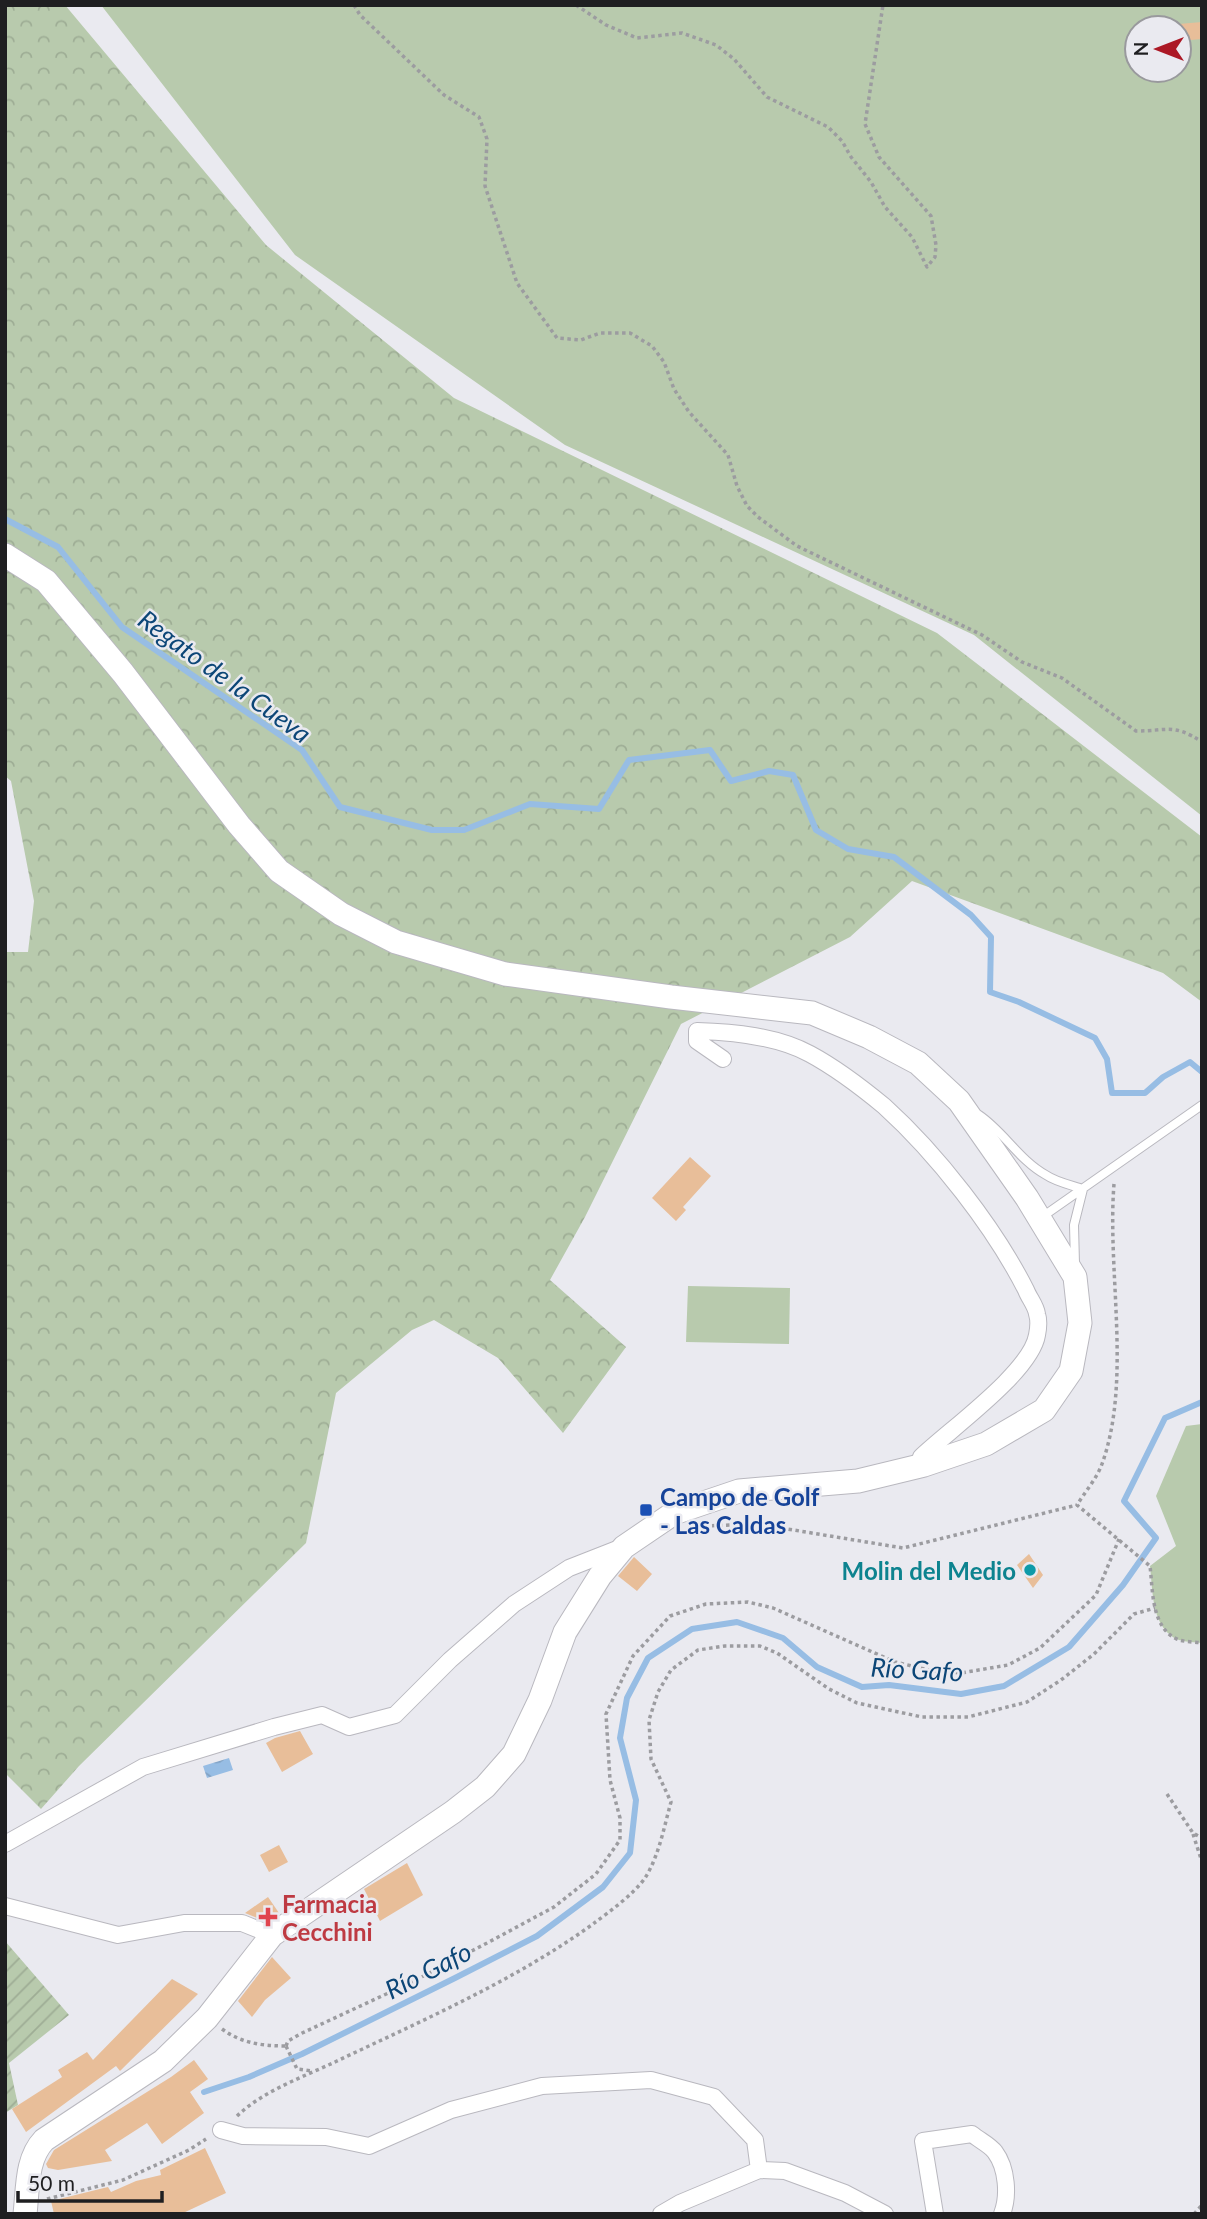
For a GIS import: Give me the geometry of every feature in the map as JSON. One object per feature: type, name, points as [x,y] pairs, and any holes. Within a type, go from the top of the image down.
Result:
[{"type":"street","points":[[5,555],[46,580],[123,673],[239,825],[279,871],[341,914],[396,942],[506,974],[812,1013],[869,1037],[918,1063],[959,1101],[1040,1218],[1075,1277],[1080,1323],[1071,1371],[1044,1410],[986,1444],[918,1467],[858,1481],[738,1491],[674,1513],[624,1547],[569,1568],[514,1604],[450,1660],[395,1715],[349,1727],[322,1715],[143,1767],[5,1844]]},
{"type":"street","points":[[723,1059],[697,1041],[697,1031],[757,1036],[808,1053],[845,1076],[874,1099],[926,1150],[958,1188],[997,1241],[1037,1314],[1037,1338],[1026,1360],[997,1391],[921,1457],[918,1467]]},
{"type":"street","points":[[34,2207],[30,2166],[35,2150],[44,2140],[163,2061],[207,2018],[272,1935],[453,1812],[485,1787],[514,1754],[540,1700],[565,1633],[600,1576],[624,1547]]},
{"type":"street","points":[[5,1906],[118,1935],[184,1923],[242,1923],[272,1935]]},
{"type":"street","points":[[221,2130],[243,2136],[326,2137],[369,2146],[451,2110],[542,2086],[651,2080],[714,2097],[755,2140],[759,2170]]},
{"type":"street","points":[[935,2214],[923,2141],[972,2134],[995,2151],[1005,2172],[1005,2205],[1002,2214]]},
{"type":"street","points":[[661,2214],[680,2203],[759,2170],[785,2171],[845,2193],[885,2214]]},
{"type":"lane","points":[[959,1101],[995,1126],[1026,1160],[1047,1177],[1083,1189]]},
{"type":"lane","points":[[1040,1218],[1202,1105]]},
{"type":"lane","points":[[1075,1277],[1074,1225],[1083,1189]]},
{"type":"path","points":[[354,5],[360,15],[444,95],[479,117],[487,139],[485,186],[517,283],[557,338],[581,340],[600,333],[629,333],[652,346],[664,362],[674,389],[689,412],[728,455],[737,486],[747,506],[758,517],[797,547],[982,635],[1022,662],[1062,678],[1136,731],[1167,728],[1184,730],[1202,742]]},
{"type":"path","points":[[576,5],[606,25],[636,38],[682,33],[716,45],[734,59],[767,97],[828,127],[842,141],[885,207],[912,237],[928,267],[935,257],[936,245],[931,216],[880,157],[865,124],[883,5]]},
{"type":"path","points":[[704,1526],[757,1524],[904,1549],[1077,1505],[1101,1466],[1114,1416],[1116,1361],[1112,1226],[1114,1184],[1123,1177]]},
{"type":"path","points":[[1077,1505],[1150,1566],[1155,1608],[1162,1628],[1179,1640],[1202,1643]]},
{"type":"path","points":[[315,2071],[297,2069],[286,2046],[288,2041],[410,1983],[554,1907],[596,1874],[620,1840],[620,1818],[610,1780],[607,1714],[633,1656],[670,1616],[706,1604],[748,1602],[773,1608],[895,1662],[933,1671],[961,1673],[1008,1665],[1040,1648],[1096,1595],[1119,1539]]},
{"type":"path","points":[[34,2207],[123,2180],[189,2150],[221,2130],[248,2105],[482,1993],[571,1940],[612,1910],[644,1879],[659,1845],[671,1802],[651,1759],[649,1720],[658,1692],[671,1670],[698,1650],[725,1646],[760,1647],[777,1653],[829,1689],[857,1703],[922,1717],[968,1717],[1027,1702],[1094,1654],[1134,1614],[1155,1608]]},
{"type":"path","points":[[1167,1794],[1193,1833],[1202,1862]]},
{"type":"path","points":[[1193,1833],[1202,1838]]},
{"type":"path","points":[[207,2018],[234,2038],[262,2046],[286,2046]]},
{"type":"path","points":[[1194,2214],[1202,2205]]},
{"type":"green space","points":[[5,5],[65,5],[266,245],[454,398],[937,633],[1202,837],[1202,1002],[1163,973],[912,881],[850,937],[681,1024],[585,1217],[550,1280],[626,1347],[563,1433],[498,1358],[434,1320],[412,1330],[336,1393],[306,1543],[79,1766],[41,1809],[5,1773],[5,952],[28,952],[34,901],[11,781],[5,776]]},
{"type":"green space","points":[[101,5],[1202,5],[1202,816],[974,635],[565,445],[295,255]]},
{"type":"green space","points":[[688,1286],[790,1288],[789,1344],[686,1342]]},
{"type":"green space","points":[[1202,1424],[1202,1643],[1179,1640],[1163,1627],[1155,1608],[1150,1566],[1176,1546],[1156,1496],[1186,1426]]},
{"type":"green space","points":[[5,1941],[69,2015],[9,2063],[18,2105],[5,2113]]},
{"type":"water","points":[[229,1758],[233,1770],[207,1778],[203,1766]]},
{"type":"building","points":[[1202,22],[1202,39],[1193,40],[1193,23]]},
{"type":"building","points":[[690,1157],[711,1176],[683,1207],[686,1210],[676,1221],[652,1198]]},
{"type":"building","name":"Molin del Medio","points":[[1029,1554],[1043,1575],[1033,1588],[1017,1565]]},
{"type":"building","points":[[634,1557],[652,1574],[637,1591],[618,1576]]},
{"type":"building","points":[[300,1731],[313,1754],[282,1772],[266,1743]]},
{"type":"building","points":[[279,1845],[288,1862],[269,1872],[260,1855]]},
{"type":"building","points":[[407,1863],[423,1895],[380,1921],[364,1889]]},
{"type":"building","points":[[268,1897],[279,1913],[267,1922],[245,1913]]},
{"type":"building","points":[[272,1957],[291,1978],[265,2000],[252,2017],[238,2001]]},
{"type":"building","points":[[172,1979],[198,1994],[120,2071],[116,2066],[26,2132],[12,2109],[62,2077],[58,2070],[87,2052],[93,2060]]},
{"type":"building","points":[[194,2060],[208,2079],[190,2092],[204,2113],[162,2144],[147,2123],[105,2150],[112,2161],[58,2170],[48,2168],[46,2164],[54,2150]]},
{"type":"building","points":[[205,2148],[226,2193],[181,2214],[54,2214],[51,2201],[108,2187],[111,2192],[136,2181],[161,2175],[160,2170]]},
{"type":"waterway","name":"Regato de la Cueva","points":[[5,519],[58,547],[122,627],[302,750],[340,807],[432,830],[464,830],[530,804],[599,809],[629,760],[710,750],[731,781],[769,771],[793,775],[816,830],[848,849],[894,857],[971,915],[991,937],[990,992],[1019,1002],[1095,1038],[1107,1059],[1112,1093],[1145,1093],[1163,1077],[1190,1062],[1202,1072]]},
{"type":"waterway","name":"Río Gafo","points":[[204,2092],[249,2077],[302,2054],[537,1936],[603,1887],[630,1853],[636,1800],[620,1738],[627,1698],[648,1658],[692,1629],[737,1622],[783,1638],[817,1667],[862,1687],[889,1685],[961,1694],[1004,1686],[1069,1647],[1123,1585],[1156,1538],[1124,1501],[1165,1418],[1202,1402]]},
{"type":"place","name":"Campo de Golf - Las Caldas","points":[[646,1510]]},
{"type":"place","name":"Molin del Medio","points":[[1030,1570]]},
{"type":"place","name":"Farmacia Cecchini","points":[[268,1917]]}]
